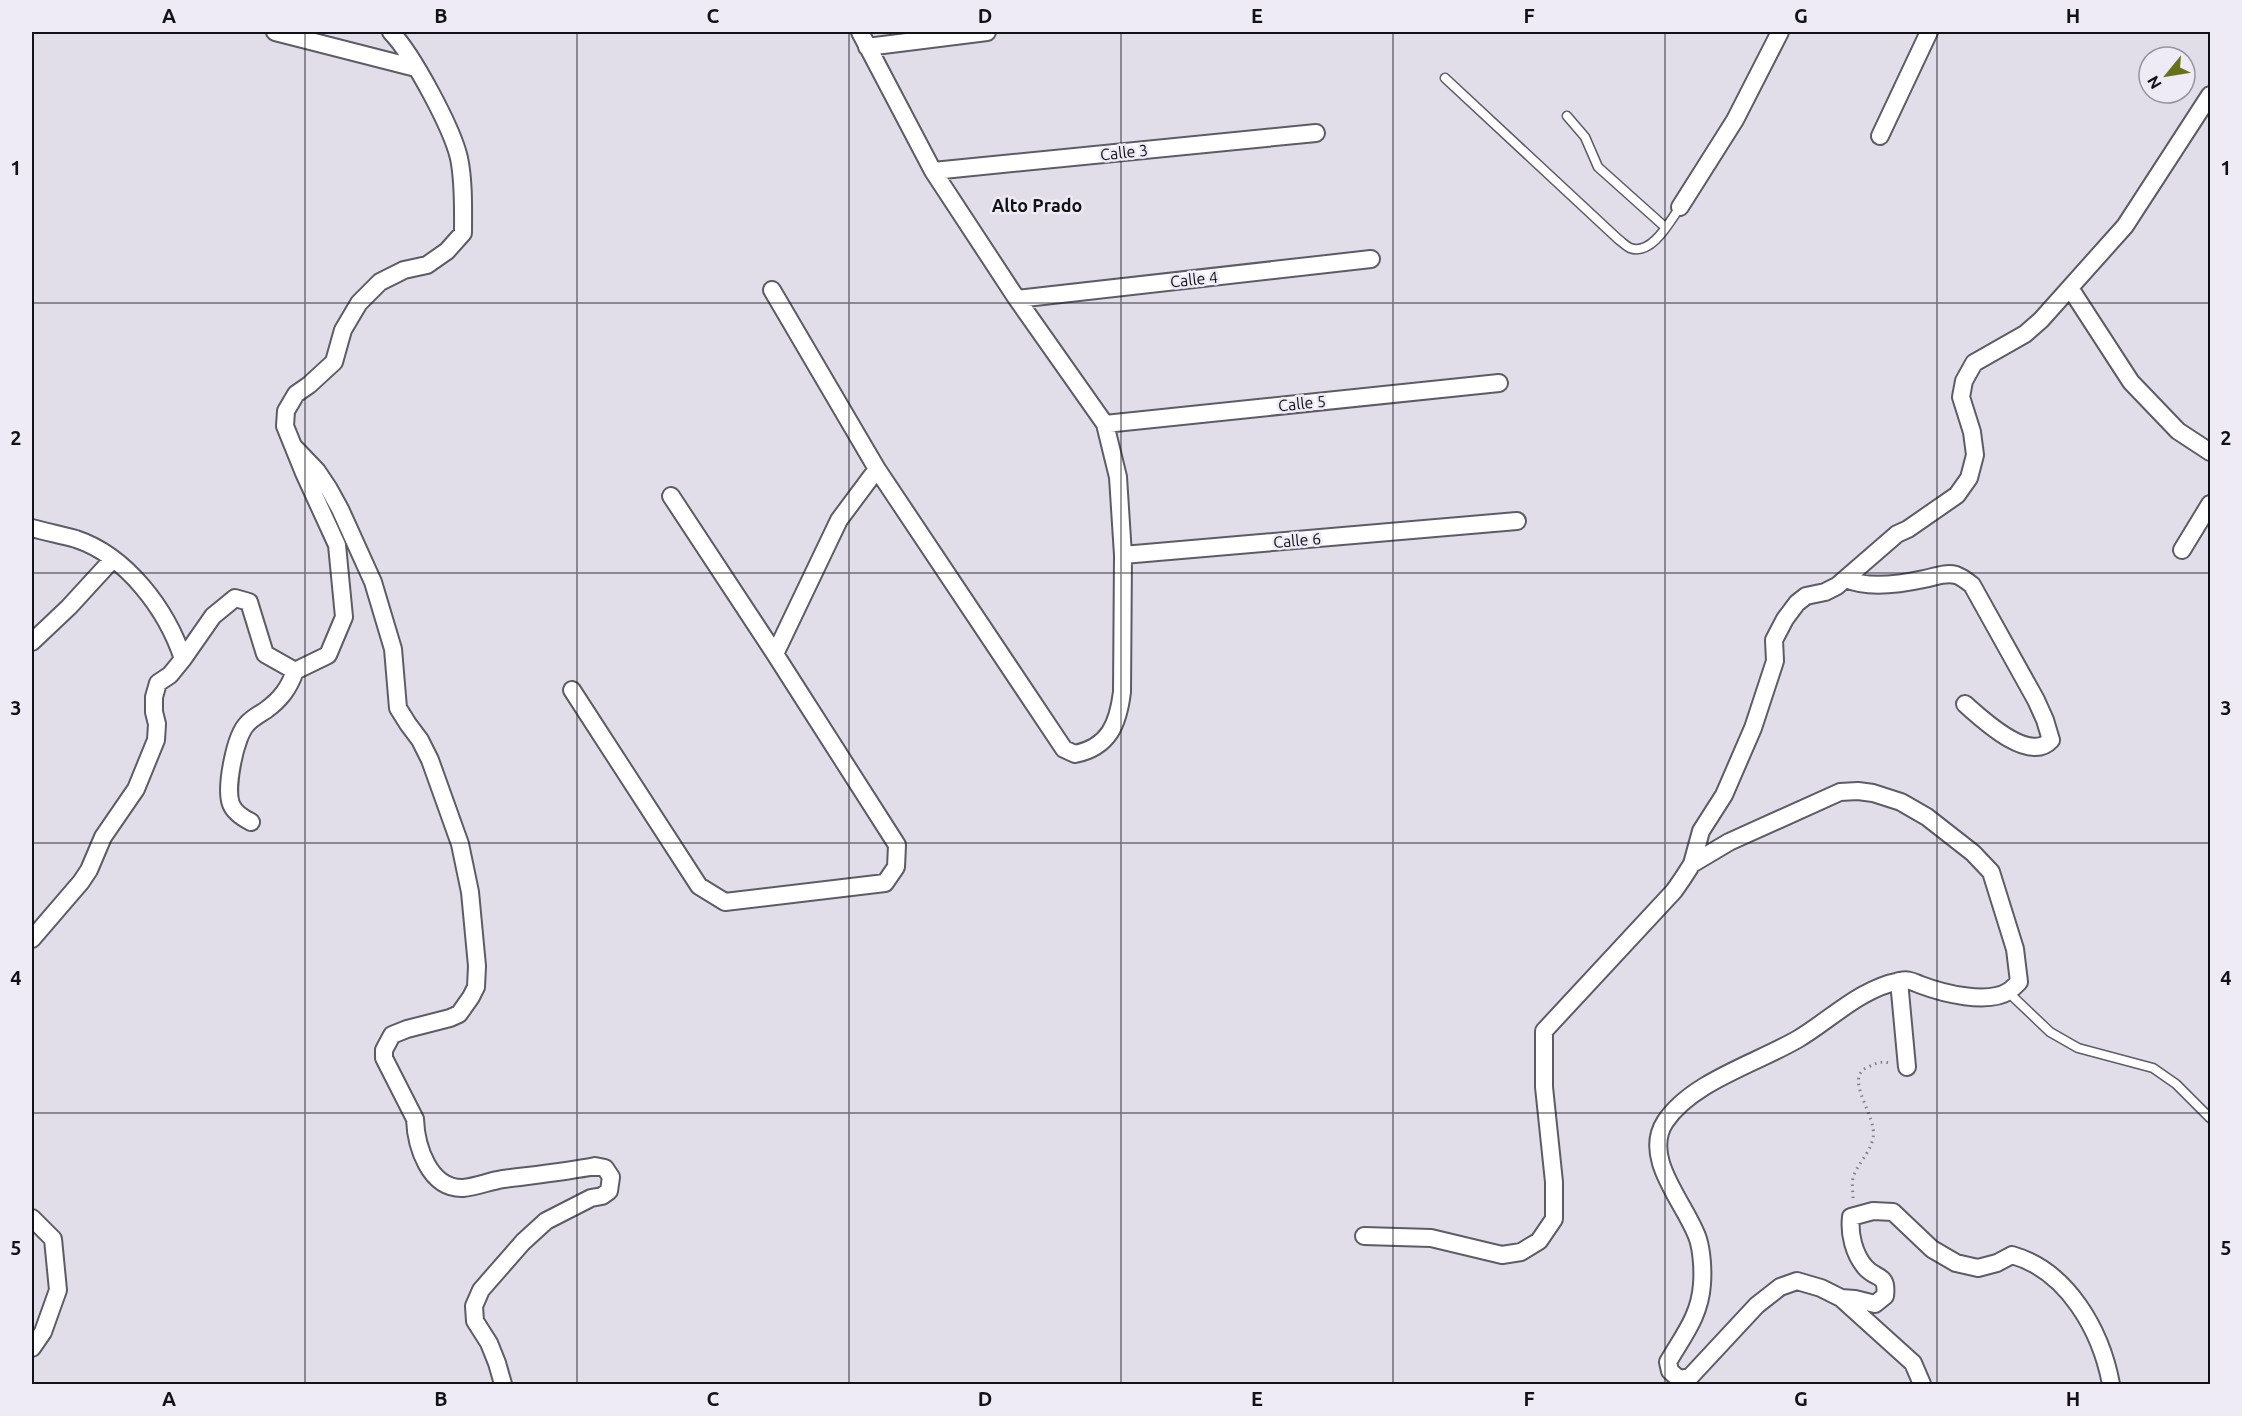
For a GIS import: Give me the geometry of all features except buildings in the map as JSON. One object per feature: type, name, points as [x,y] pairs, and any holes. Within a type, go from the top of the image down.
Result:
[{"type":"street","points":[[275,32],[416,68]]},
{"type":"street","points":[[251,822],[240,817],[231,803],[229,777],[237,745],[246,725],[275,704],[288,689],[296,671],[328,655],[344,617],[337,545],[285,426],[288,407],[296,394],[334,362],[343,330],[358,303],[380,282],[404,270],[427,265],[447,251],[463,233],[459,159],[450,131],[416,68],[391,32]]},
{"type":"street","points":[[772,290],[877,469],[1057,740],[1064,749],[1075,754],[1095,748],[1116,723],[1122,692],[1124,555],[1118,477],[1105,424],[1017,299],[933,171],[864,39],[987,32]]},
{"type":"street","points":[[1680,207],[1735,120],[1780,32]]},
{"type":"street","points":[[1880,136],[1929,32]]},
{"type":"street","points":[[1364,1236],[1431,1238],[1502,1255],[1521,1252],[1539,1241],[1554,1219],[1554,1182],[1544,1087],[1544,1031],[1674,891],[1692,864],[1701,831],[1724,795],[1753,729],[1775,661],[1774,640],[1785,619],[1797,603],[1806,596],[1831,590],[1897,534],[1908,529],[1957,495],[1973,467],[1975,456],[1972,432],[1961,397],[1964,381],[1974,363],[2025,334],[2125,226],[2211,95]]},
{"type":"street","name":"Calle 3","points":[[933,171],[1316,133]]},
{"type":"street","name":"Calle 4","points":[[1017,299],[1371,259]]},
{"type":"street","points":[[2070,288],[2131,382],[2178,431],[2211,452]]},
{"type":"street","name":"Calle 5","points":[[1105,424],[1499,383]]},
{"type":"street","points":[[294,447],[317,471],[329,489],[373,582],[393,649],[398,708],[420,740],[430,760],[460,844],[470,892],[477,966],[476,987],[471,997],[459,1014],[392,1035],[384,1050],[384,1059],[415,1119],[415,1129],[423,1158],[427,1166],[446,1185],[461,1188],[501,1179],[595,1166],[605,1168],[611,1177],[611,1187],[606,1193],[591,1198],[546,1221],[482,1290],[474,1306],[475,1321],[489,1343],[503,1384]]},
{"type":"street","points":[[775,654],[839,520],[877,469]]},
{"type":"street","points":[[572,690],[699,886],[725,902],[885,883],[896,867],[897,845],[671,496]]},
{"type":"street","points":[[2182,550],[2211,504]]},
{"type":"street","name":"Calle 6","points":[[1124,555],[1517,521]]},
{"type":"street","points":[[32,528],[76,539],[113,559],[144,589],[158,608],[183,659]]},
{"type":"street","points":[[32,642],[69,607],[113,559]]},
{"type":"street","points":[[1846,579],[1854,583],[1895,584],[1946,574],[1965,579],[1972,585],[2036,700],[2051,740],[2037,747],[2021,745],[2000,732],[1965,704]]},
{"type":"street","points":[[32,939],[81,882],[89,870],[103,837],[136,789],[156,740],[157,724],[154,712],[158,683],[170,675],[213,616],[235,598],[249,602],[265,654],[296,671]]},
{"type":"street","points":[[1692,864],[1729,842],[1840,792],[1857,791],[1873,793],[1901,802],[1927,817],[1973,853],[1991,872],[2015,949],[2019,982],[2008,993],[1972,997],[1954,996],[1911,980],[1899,981],[1868,992],[1798,1039],[1722,1078],[1680,1103],[1664,1124],[1658,1145],[1664,1174],[1698,1239],[1701,1262],[1702,1284],[1696,1311],[1687,1334],[1668,1362],[1670,1371],[1679,1379],[1690,1377],[1757,1305],[1780,1287],[1797,1281],[1821,1288],[1840,1298],[1913,1363],[1922,1384]]},
{"type":"street","points":[[1899,981],[1906,1060]]},
{"type":"street","points":[[1840,1298],[1875,1304],[1885,1296],[1884,1280],[1864,1266],[1855,1250],[1850,1225],[1851,1217],[1873,1211],[1893,1212],[1939,1254],[1970,1267],[1991,1265],[2012,1255],[2042,1270],[2063,1288],[2090,1321],[2107,1362],[2111,1384]]},
{"type":"street","points":[[32,1218],[52,1239],[58,1290],[37,1329],[32,1348]]},
{"type":"lane","points":[[1445,78],[1630,248],[1647,247],[1680,207]]},
{"type":"lane","points":[[1567,116],[1585,137],[1598,167],[1665,227]]},
{"type":"lane","points":[[2008,993],[2050,1032],[2078,1048],[2153,1068],[2176,1084],[2211,1118]]},
{"type":"path","points":[[1851,1217],[1853,1177],[1870,1148],[1874,1133],[1872,1119],[1858,1088],[1860,1074],[1864,1069],[1879,1062],[1890,1063],[1906,1060]]},
{"type":"district","name":"Alto Prado","points":[[1037,205]]}]
